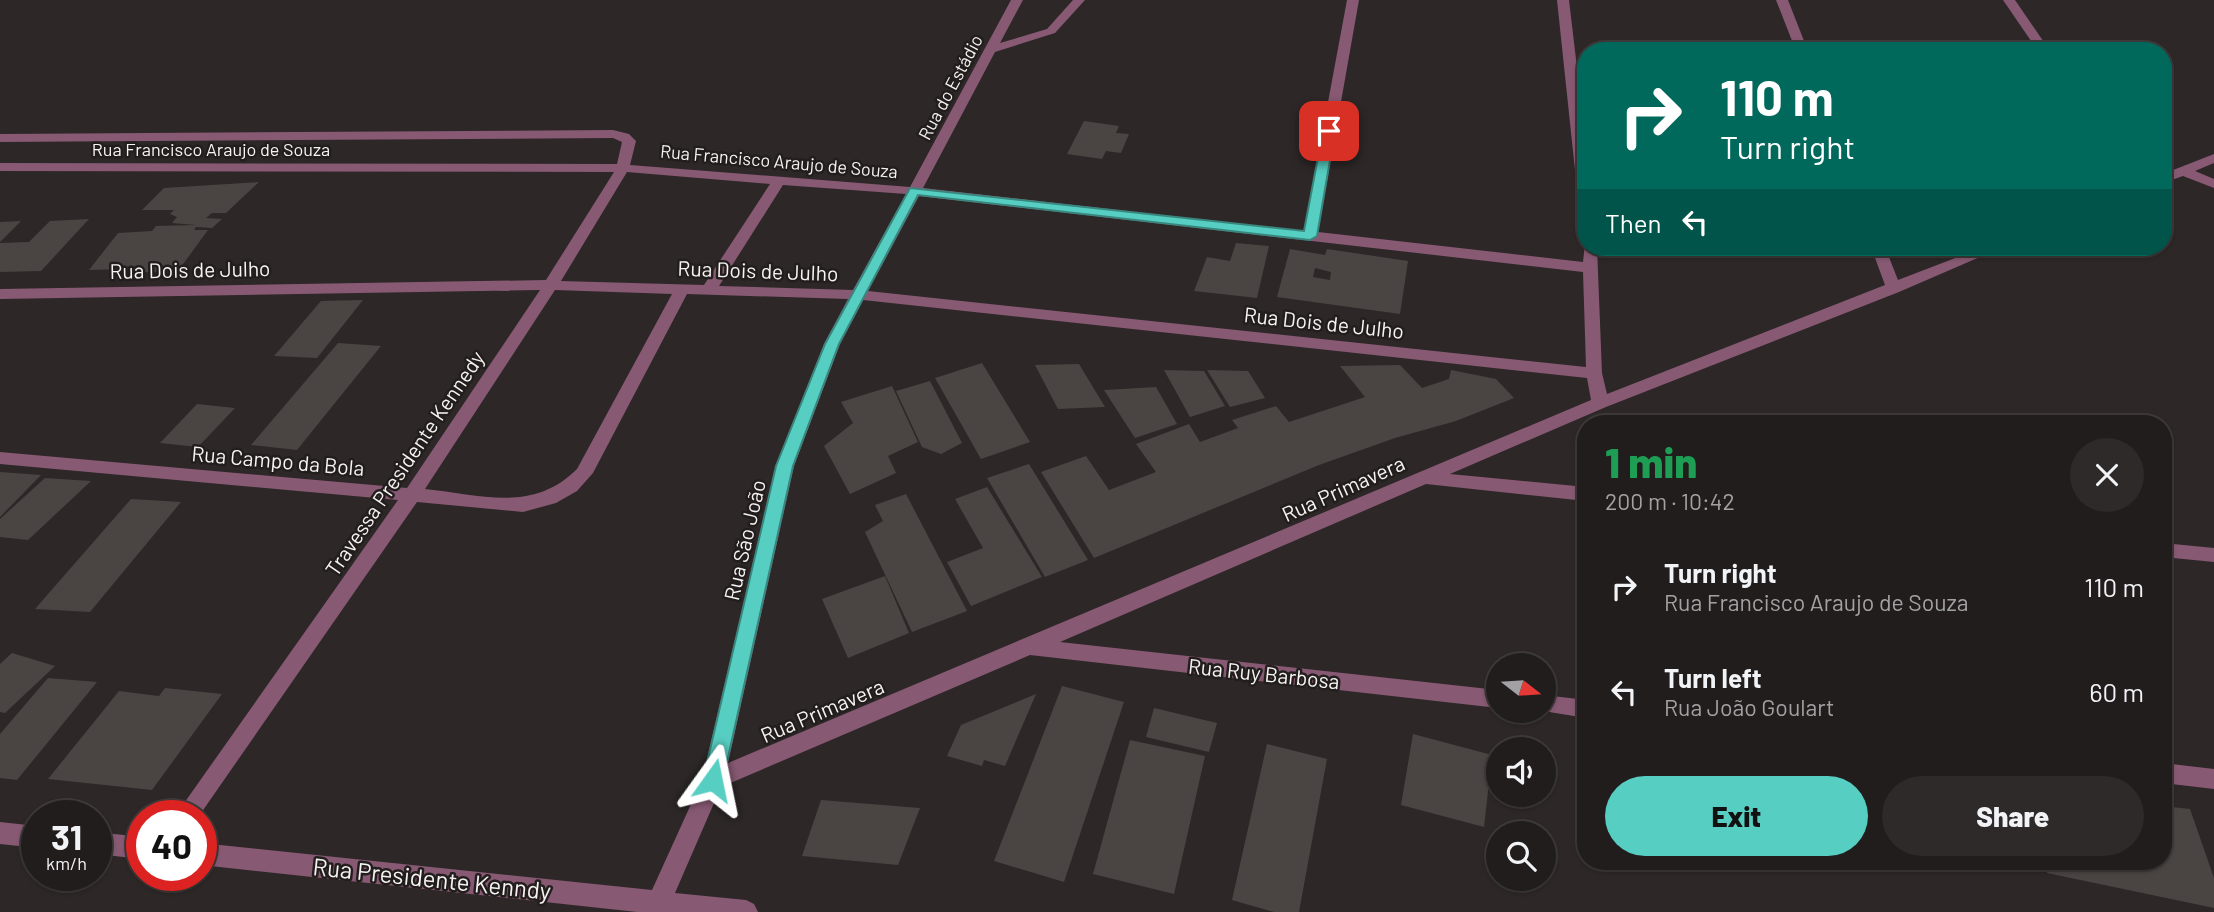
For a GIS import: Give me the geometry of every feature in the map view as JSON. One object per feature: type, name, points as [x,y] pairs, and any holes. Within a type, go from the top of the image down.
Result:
[{"type":"street","name":"Rua do Estádio","points":[[914,191],[1017,0]]},
{"type":"street","points":[[1063,18],[1071,0]]},
{"type":"street","points":[[990,50],[1045,34],[1079,0]]},
{"type":"street","points":[[1310,236],[1353,0]]},
{"type":"street","points":[[1563,0],[1577,127]]},
{"type":"street","points":[[1782,0],[1798,42]]},
{"type":"street","points":[[2009,0],[2038,42]]},
{"type":"street","points":[[0,138],[613,134],[628,138],[623,168]]},
{"type":"street","points":[[2172,176],[2214,158]]},
{"type":"street","name":"Rua Francisco Araujo de Souza","points":[[0,167],[623,168],[914,191],[1592,268]]},
{"type":"street","name":"Travessa Presidente Kennedy","points":[[197,800],[412,495],[551,285],[623,168]]},
{"type":"street","points":[[2184,171],[2214,184]]},
{"type":"street","points":[[709,290],[779,180]]},
{"type":"street","name":"Rua São João","points":[[657,907],[713,780],[785,466],[832,344],[914,191]]},
{"type":"street","points":[[1591,256],[1594,373],[1601,402]]},
{"type":"street","points":[[1881,256],[1894,289]]},
{"type":"street","name":"Rua Primavera","points":[[713,780],[1031,647],[1601,402],[1974,256]]},
{"type":"street","name":"Rua Dois de Julho","points":[[0,293],[551,285],[858,295],[1594,373]]},
{"type":"street","name":"Rua Campo da Bola","points":[[0,458],[523,505],[549,502],[566,491],[584,473],[681,289]]},
{"type":"street","points":[[1422,478],[1577,493]]},
{"type":"street","points":[[2172,551],[2214,555]]},
{"type":"street","name":"Rua Ruy Barbosa","points":[[1031,647],[1486,698]]},
{"type":"street","points":[[1556,705],[1577,708]]},
{"type":"street","points":[[2172,774],[2214,779]]},
{"type":"street","points":[[0,833],[21,835]]},
{"type":"street","name":"Rua Presidente Kenndy","points":[[217,856],[657,907],[746,912]]},
{"type":"building","points":[[1084,121],[1119,126],[1116,133],[1129,134],[1121,153],[1106,151],[1102,159],[1067,154]]},
{"type":"building","points":[[259,182],[226,213],[212,213],[206,218],[222,219],[212,228],[196,227],[194,230],[208,230],[178,271],[120,273],[123,269],[89,270],[118,233],[152,231],[156,226],[196,225],[172,223],[177,217],[170,214],[174,210],[142,210],[164,188]]},
{"type":"building","points":[[89,219],[41,271],[0,272],[0,243],[29,242],[50,221]]},
{"type":"building","points":[[21,221],[0,242],[0,222]]},
{"type":"building","points":[[1236,243],[1269,246],[1257,298],[1194,291],[1207,257],[1230,261]]},
{"type":"building","points":[[1290,249],[1325,255],[1327,249],[1408,261],[1400,314],[1277,297]],"holes":[[[1315,268],[1331,272],[1330,280],[1313,277]]]},
{"type":"building","points":[[363,300],[317,358],[274,356],[321,301]]},
{"type":"building","points":[[338,343],[381,346],[297,450],[251,445]]},
{"type":"building","points":[[982,363],[1030,442],[981,459],[935,378]]},
{"type":"building","points":[[1079,364],[1105,407],[1058,409],[1035,365]]},
{"type":"building","points":[[1400,365],[1422,388],[1449,379],[1451,370],[1496,379],[1514,398],[1456,421],[1395,438],[1319,465],[1094,558],[1041,472],[1086,456],[1109,490],[1156,472],[1136,444],[1189,424],[1200,442],[1238,428],[1232,420],[1276,406],[1289,422],[1365,397],[1340,366]]},
{"type":"building","points":[[1164,370],[1204,371],[1225,406],[1190,417]]},
{"type":"building","points":[[1207,370],[1248,371],[1265,398],[1230,407]]},
{"type":"building","points":[[930,381],[962,443],[941,454],[922,447],[896,391]]},
{"type":"building","points":[[892,386],[918,442],[888,456],[896,473],[850,494],[824,446],[853,423],[841,402]]},
{"type":"building","points":[[1156,387],[1177,424],[1135,438],[1104,390]]},
{"type":"building","points":[[197,404],[235,408],[198,447],[160,443]]},
{"type":"building","points":[[1029,464],[1088,560],[1045,577],[987,478]]},
{"type":"building","points":[[0,472],[41,475],[0,517]]},
{"type":"building","points":[[45,478],[91,481],[28,540],[0,537],[0,519]]},
{"type":"building","points":[[987,487],[1042,577],[971,606],[947,562],[983,548],[955,499]]},
{"type":"building","points":[[906,494],[967,611],[912,632],[865,532],[883,521],[875,505]]},
{"type":"building","points":[[131,499],[181,502],[90,612],[35,609]]},
{"type":"building","points":[[885,576],[909,633],[848,658],[822,599]]},
{"type":"building","points":[[12,653],[55,666],[5,713],[0,712],[0,664]]},
{"type":"building","points":[[48,678],[97,682],[17,780],[0,778],[0,734]]},
{"type":"building","points":[[1062,686],[1124,702],[1064,882],[994,861]]},
{"type":"building","points":[[165,688],[222,694],[152,790],[48,779],[119,691],[159,696]]},
{"type":"building","points":[[1036,694],[1005,766],[984,760],[982,766],[947,756],[961,725]]},
{"type":"building","points":[[1154,708],[1217,723],[1209,752],[1146,737]]},
{"type":"building","points":[[1413,734],[1486,753],[1484,827],[1401,805]]},
{"type":"building","points":[[1130,740],[1205,756],[1174,894],[1093,874]]},
{"type":"building","points":[[1267,744],[1327,759],[1299,912],[1274,912],[1232,900]]},
{"type":"building","points":[[821,800],[920,808],[898,865],[802,856]]},
{"type":"building","points":[[2172,807],[2190,809],[2214,878],[2214,908],[2047,873],[2046,870],[2172,870]]},
{"type":"route","points":[[713,780],[785,466],[832,344],[914,191],[1310,236],[1329,131]]}]
